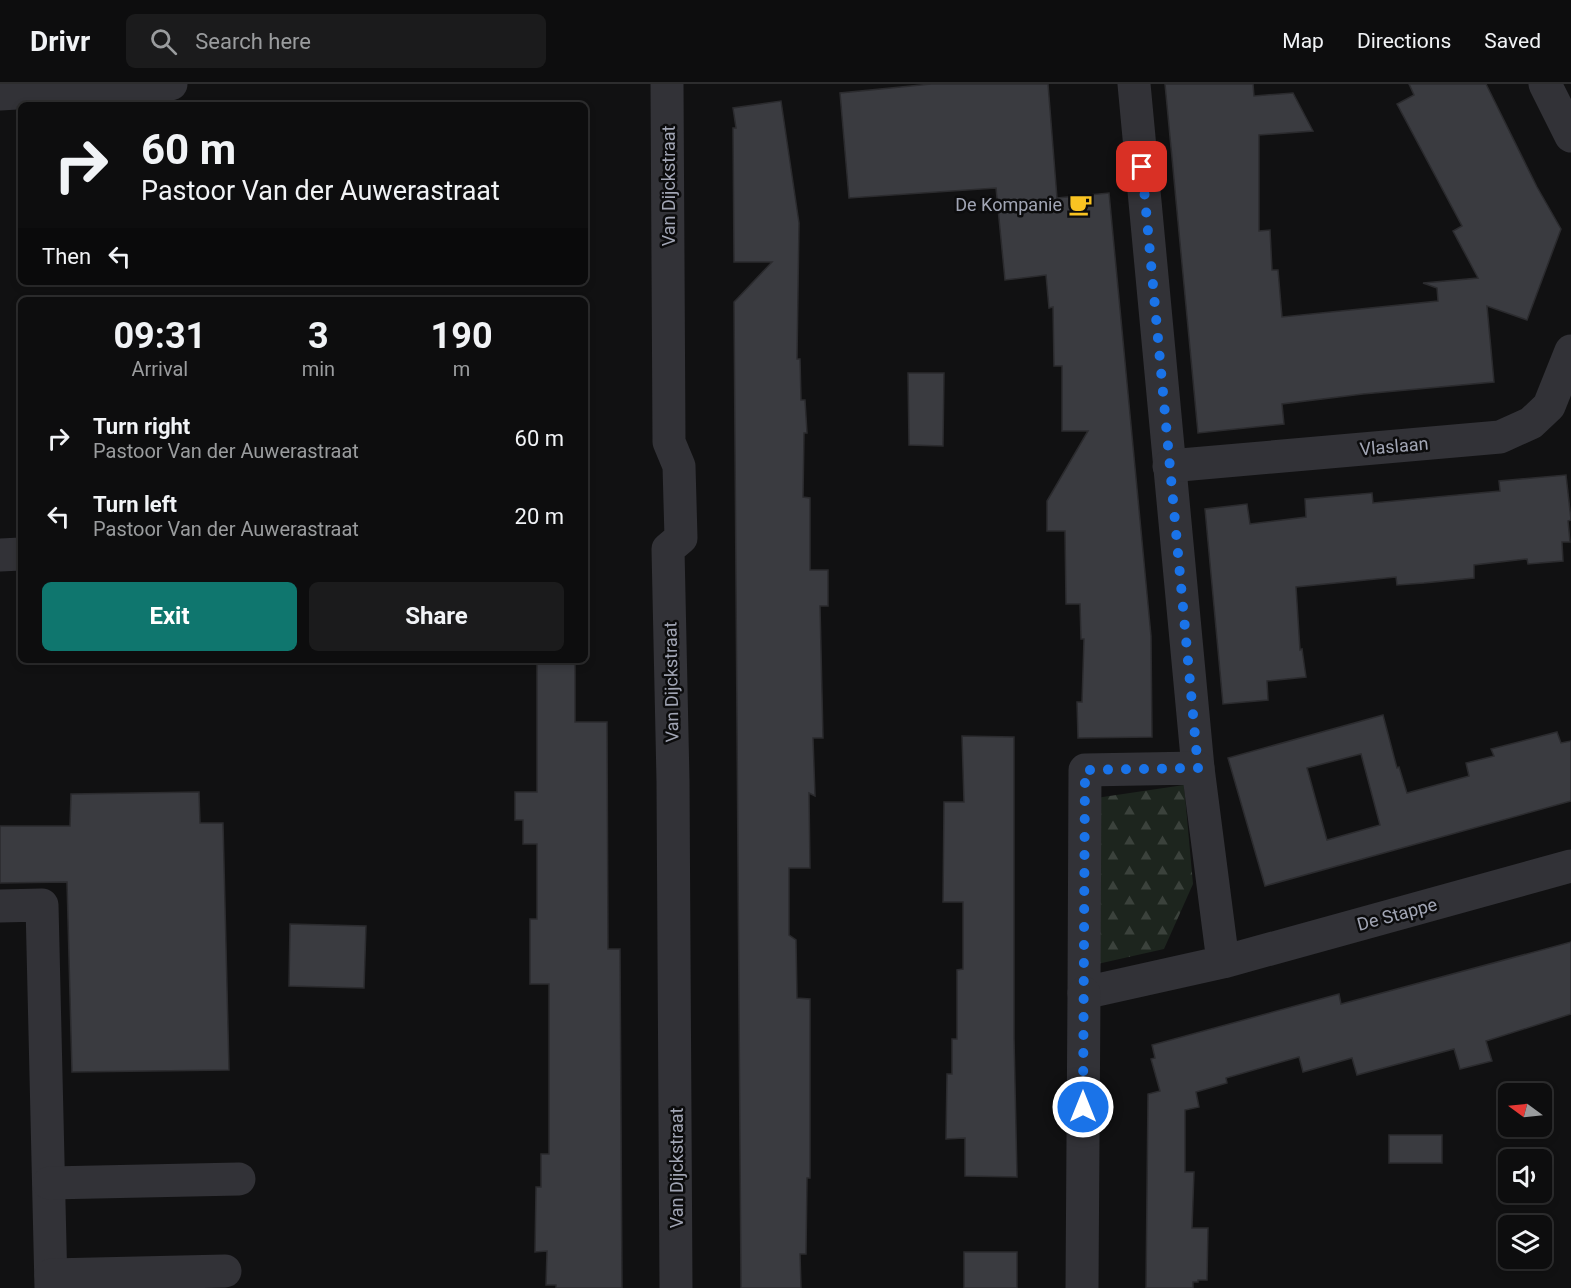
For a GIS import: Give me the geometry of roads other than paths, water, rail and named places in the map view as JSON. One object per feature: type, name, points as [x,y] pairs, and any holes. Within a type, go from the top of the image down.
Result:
[{"type":"street","points":[[0,94],[171,84]]},
{"type":"street","name":"Van Dijckstraat","points":[[667,84],[669,442],[679,466],[681,538],[668,549],[674,793],[676,1288]]},
{"type":"street","points":[[1134,84],[1198,768],[1222,962]]},
{"type":"street","points":[[1545,84],[1571,136]]},
{"type":"street","name":"Vlaslaan","points":[[1169,466],[1500,437],[1531,423],[1549,406],[1571,351]]},
{"type":"street","points":[[0,555],[18,554]]},
{"type":"street","points":[[1082,1288],[1085,770],[1198,768]]},
{"type":"street","name":"De Stappe","points":[[1084,993],[1222,962],[1571,866]]},
{"type":"street","points":[[0,906],[42,905],[51,1282],[225,1271]]},
{"type":"street","points":[[49,1184],[239,1179]]},
{"type":"place","name":"De Kompanie","points":[[1080,204]]}]
